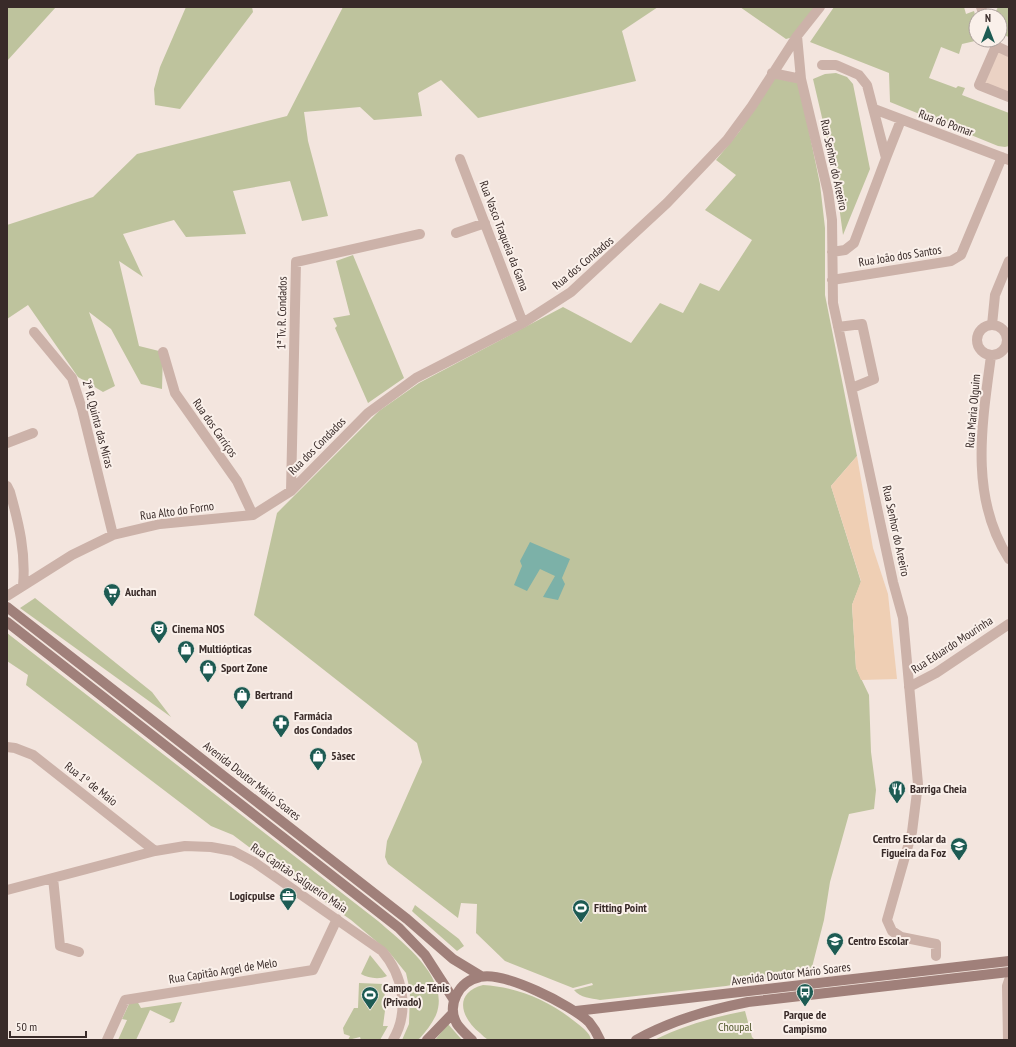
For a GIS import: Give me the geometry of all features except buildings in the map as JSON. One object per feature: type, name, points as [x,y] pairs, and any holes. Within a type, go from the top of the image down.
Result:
[{"type":"main road","name":"Avenida Doutor Mário Soares","points":[[7,607],[407,919],[453,958],[481,976]]},
{"type":"main road","points":[[7,622],[399,928],[425,955],[454,1000]]},
{"type":"main road","name":"Avenida Doutor Mário Soares","points":[[576,1011],[1009,961]]},
{"type":"main road","name":"Avenida Doutor Mário Soares","points":[[636,1040],[659,1027],[708,1010],[748,1002],[1009,972]]},
{"type":"main road","points":[[472,1040],[457,1024],[453,1012],[454,1000],[460,989],[469,980],[481,976],[510,981],[542,993],[576,1011],[597,1031],[600,1040]]},
{"type":"main road","points":[[427,1040],[453,1012]]},
{"type":"street","name":"Rua dos Condados","points":[[254,515],[291,491],[368,413],[410,382],[523,323],[571,292],[667,204],[727,140],[752,106],[797,36],[820,7]]},
{"type":"street","name":"Rua Senhor do Areeiro","points":[[797,36],[801,79],[828,192],[832,220],[833,303],[893,582],[903,618],[918,784],[916,810],[912,832],[887,920],[892,931],[901,937],[936,944],[936,956]]},
{"type":"street","points":[[992,48],[979,85],[1009,98]]},
{"type":"street","points":[[822,65],[836,65],[859,75],[867,85],[886,158]]},
{"type":"street","points":[[772,73],[801,79]]},
{"type":"street","name":"Rua do Pomar","points":[[874,109],[1006,159]]},
{"type":"street","points":[[832,252],[845,250],[854,243],[901,120]]},
{"type":"street","name":"Rua Vasco Traqueia da Gama","points":[[460,159],[523,323]]},
{"type":"street","name":"Rua João dos Santos","points":[[832,280],[951,261],[961,255],[1006,159]]},
{"type":"street","points":[[456,233],[485,223]]},
{"type":"street","name":"1ª Tv. R. Condados","points":[[291,491],[296,262],[420,234]]},
{"type":"street","points":[[992,325],[995,295],[1009,261]]},
{"type":"street","points":[[838,327],[862,324],[868,349],[874,379],[852,388]]},
{"type":"street","points":[[992,325],[1003,330],[1007,341],[1002,352],[991,356],[980,351],[976,340],[981,329],[992,325]]},
{"type":"street","name":"2ª R. Quinta das Miras","points":[[34,332],[72,378],[82,409],[113,535]]},
{"type":"street","name":"Rua dos Carriços","points":[[163,352],[175,392],[237,481],[254,515]]},
{"type":"street","name":"Rua Maria Olguim","points":[[991,356],[981,432],[982,479],[991,518],[1009,559]]},
{"type":"street","points":[[7,443],[33,433]]},
{"type":"street","points":[[7,486],[21,533],[25,568],[23,586]]},
{"type":"street","name":"Rua Alto do Forno","points":[[7,596],[72,555],[113,535],[160,524],[254,515]]},
{"type":"street","name":"Rua Eduardo Mourinha","points":[[909,687],[936,673],[1009,624]]},
{"type":"street","name":"Rua 1º de Maio","points":[[7,747],[15,748],[33,755],[155,850]]},
{"type":"street","name":"Rua Capitão Salgueiro Maia","points":[[7,890],[155,850],[185,846],[211,847],[232,851],[254,862],[337,919],[382,951],[391,961],[402,990],[403,1005],[400,1021],[392,1040]]},
{"type":"street","points":[[53,878],[60,946],[79,952]]},
{"type":"street","name":"Rua Capitão Argel de Melo","points":[[107,1040],[126,1000],[313,970],[337,919]]},
{"type":"street","points":[[1008,1040],[1007,986],[1009,980]]},
{"type":"green space","points":[[7,7],[56,7],[7,61]]},
{"type":"green space","points":[[186,7],[252,7],[253,12],[180,109],[155,105],[154,89],[160,67]]},
{"type":"green space","points":[[343,7],[658,7],[622,31],[636,81],[478,118],[441,80],[418,93],[422,116],[374,120],[360,107],[304,112],[308,141],[328,216],[302,221],[290,181],[233,191],[246,234],[186,237],[174,220],[123,234],[143,277],[119,261],[139,346],[163,352],[162,389],[141,384],[111,329],[89,312],[115,386],[103,392],[78,377],[28,305],[7,319],[7,225],[93,197],[137,154],[287,116]]},
{"type":"green space","points":[[740,7],[820,7],[797,36],[786,39]]},
{"type":"green space","points":[[834,7],[964,7],[966,14],[968,13],[968,43],[962,44],[959,54],[941,47],[929,78],[956,88],[958,86],[965,88],[962,95],[1009,113],[1009,146],[998,146],[890,102],[889,73],[810,42]]},
{"type":"green space","points":[[1009,7],[1009,37],[1008,8],[998,8]]},
{"type":"green space","points":[[836,73],[847,77],[853,84],[870,169],[843,235],[834,169],[813,79],[825,74]]},
{"type":"green space","points":[[774,78],[799,83],[820,184],[825,228],[825,295],[857,456],[831,486],[861,582],[852,605],[856,668],[869,695],[871,752],[876,790],[874,809],[849,814],[830,882],[824,920],[811,971],[726,986],[600,1000],[589,998],[580,995],[574,990],[593,985],[592,983],[573,988],[505,961],[476,933],[477,904],[461,903],[458,918],[388,864],[385,857],[387,841],[422,762],[417,743],[254,615],[277,513],[379,411],[419,383],[563,307],[631,343],[660,303],[683,313],[700,283],[719,291],[752,240],[705,210],[736,175],[716,160],[739,132]]},
{"type":"green space","points":[[353,255],[404,378],[368,403],[335,328],[337,326],[333,318],[350,315],[336,261]]},
{"type":"green space","points":[[35,598],[152,692],[171,717],[20,608]]},
{"type":"green space","points":[[7,633],[378,921],[411,950],[431,975],[437,988],[439,1001],[436,1015],[420,1038],[417,1040],[402,1040],[409,1024],[410,991],[406,973],[389,952],[351,920],[282,872],[233,835],[211,826],[26,685],[28,675],[7,661]]},
{"type":"green space","points":[[415,905],[459,939],[464,946],[457,951],[412,911]]},
{"type":"green space","points":[[370,955],[387,976],[374,978],[361,974]]},
{"type":"green space","name":"Campo de Ténis (Privado)","points":[[359,983],[383,984],[386,1003],[383,1026],[388,1026],[380,1040],[361,1040],[360,1037],[348,1040],[350,1036],[344,1034],[343,1028],[354,1008],[358,1008]]},
{"type":"green space","points":[[483,985],[496,986],[521,992],[545,1002],[582,1027],[588,1033],[591,1040],[492,1041],[484,1037],[468,1020],[463,1006],[467,994],[473,989]]},
{"type":"green space","points":[[137,1001],[141,1008],[182,1002],[174,1022],[169,1023],[171,1020],[150,1010],[136,1040],[118,1040],[127,1020],[122,1019],[129,1004]]},
{"type":"green space","name":"Choupal","points":[[745,1011],[752,1037],[755,1040],[654,1040],[698,1022]]},
{"type":"green space","points":[[448,1024],[462,1040],[435,1040]]},
{"type":"sand","points":[[857,456],[873,548],[888,594],[897,679],[861,680],[856,668],[852,605],[861,581],[831,486]]},
{"type":"shaded area","points":[[995,48],[1000,48],[1009,52],[1009,97],[979,85]]},
{"type":"water","points":[[530,542],[570,559],[562,578],[565,584],[558,600],[543,597],[555,576],[540,569],[527,591],[514,585],[522,566],[520,561]]},
{"type":"place","name":"Auchan","points":[[112,607]]},
{"type":"place","name":"Cinema NOS","points":[[159,644]]},
{"type":"place","name":"Multiópticas","points":[[186,664]]},
{"type":"place","name":"Sport Zone","points":[[208,683]]},
{"type":"place","name":"Bertrand","points":[[242,710]]},
{"type":"place","name":"Farmácia dos Condados","points":[[281,738]]},
{"type":"place","name":"5àsec","points":[[318,771]]},
{"type":"place","name":"Barriga Cheia","points":[[897,804]]},
{"type":"place","name":"Centro Escolar da Figueira da Foz","points":[[959,861]]},
{"type":"place","name":"Logicpulse","points":[[288,911]]},
{"type":"place","name":"Fitting Point","points":[[581,923]]},
{"type":"place","name":"Centro Escolar","points":[[835,956]]},
{"type":"place","name":"Parque de Campismo","points":[[805,1007]]},
{"type":"place","name":"Campo de Ténis (Privado)","points":[[370,1010]]}]
